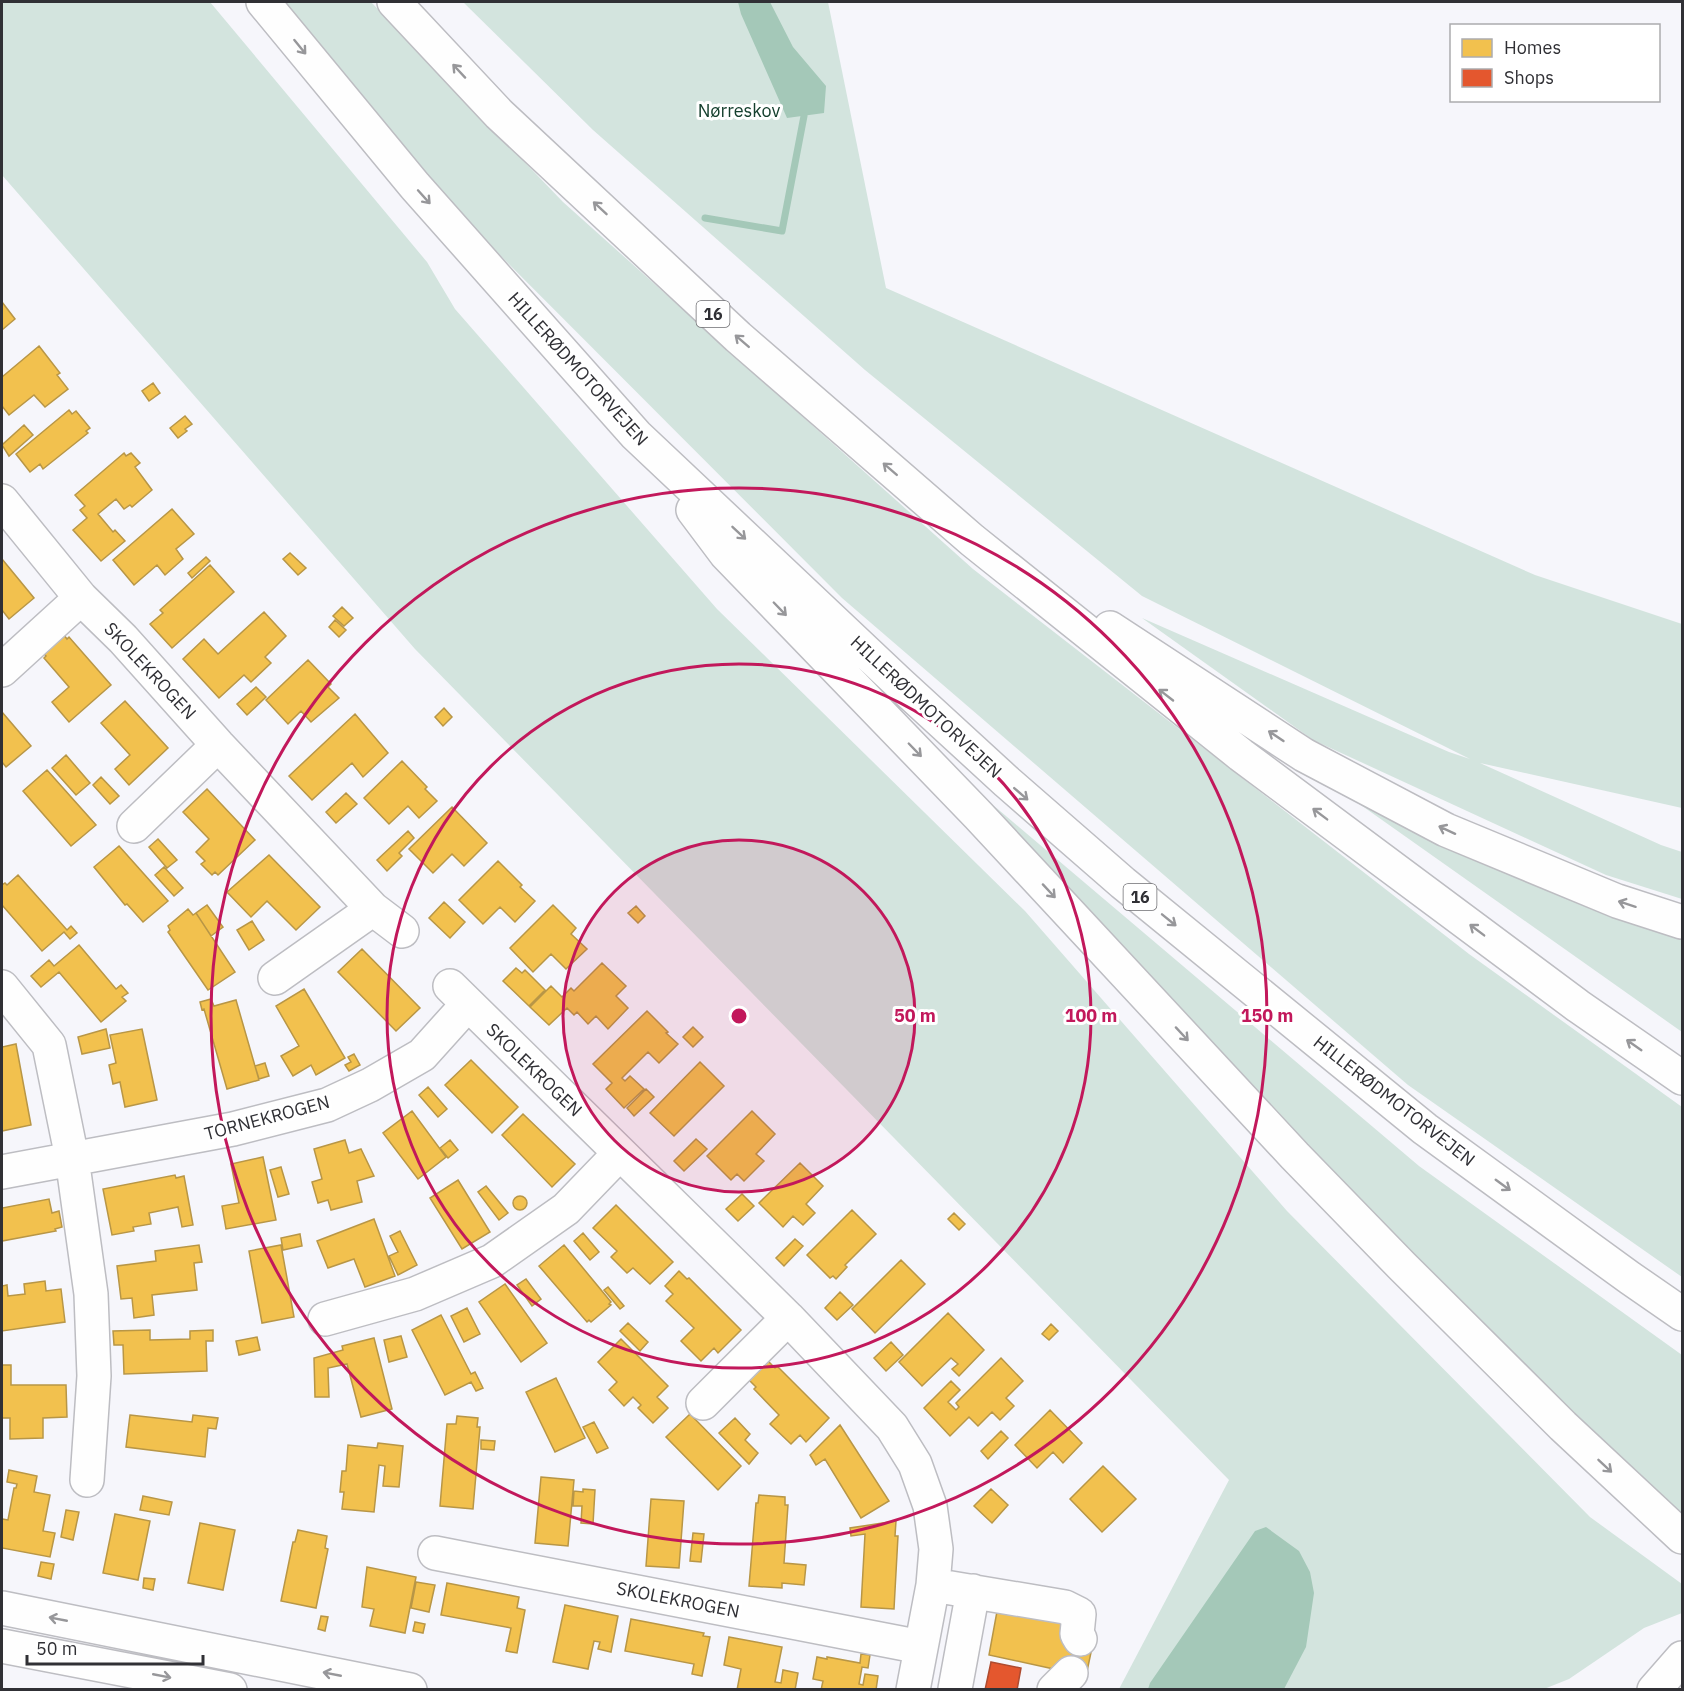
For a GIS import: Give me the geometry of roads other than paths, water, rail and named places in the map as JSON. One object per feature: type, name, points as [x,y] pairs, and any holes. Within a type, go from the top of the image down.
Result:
[{"type":"main road","name":"HILLERØDMOTORVEJEN","points":[[263,2],[415,186],[636,435],[990,767],[1123,883],[1425,1129],[1683,1314]]},
{"type":"main road","name":"16","points":[[394,2],[499,114],[729,329],[972,540],[1242,755],[1569,999],[1683,1078]]},
{"type":"main road","points":[[636,435],[726,554],[978,815],[1295,1156],[1563,1426],[1680,1538]]},
{"type":"main road","name":"SKOLEKROGEN","points":[[2,501],[81,598],[123,639],[218,745],[373,909],[402,931]]},
{"type":"main road","points":[[972,540],[1155,656],[1304,755],[1446,830],[1617,901],[1683,922]]},
{"type":"main road","points":[[2,670],[81,598]]},
{"type":"main road","points":[[134,826],[218,745]]},
{"type":"main road","points":[[275,978],[373,909]]},
{"type":"main road","points":[[2,987],[49,1045],[72,1158],[91,1294],[94,1376],[87,1480]]},
{"type":"main road","name":"SKOLEKROGEN","points":[[458,995],[788,1318],[892,1427],[915,1464],[930,1506],[936,1549],[933,1585],[914,1686]]},
{"type":"main road","name":"TORNEKROGEN","points":[[2,1172],[233,1129],[327,1105],[370,1085],[422,1055],[458,995]]},
{"type":"main road","points":[[325,1319],[415,1294],[492,1261],[566,1209],[620,1153]]},
{"type":"main road","points":[[703,1403],[788,1318]]},
{"type":"main road","name":"SKOLEKROGEN","points":[[435,1553],[921,1647]]},
{"type":"main road","points":[[933,1585],[1065,1607],[1079,1614],[1077,1634],[1080,1639]]},
{"type":"main road","points":[[914,1686],[957,1689],[973,1591]]},
{"type":"main road","points":[[2,1608],[410,1689]]},
{"type":"main road","points":[[2,1646],[230,1689]]},
{"type":"main road","points":[[1654,1689],[1683,1658]]},
{"type":"main road","points":[[1654,1689],[1683,1675]]},
{"type":"waterway","points":[[705,218],[782,231],[804,116]]},
{"type":"park label","name":"Nørreskov","points":[[739,111]]}]
